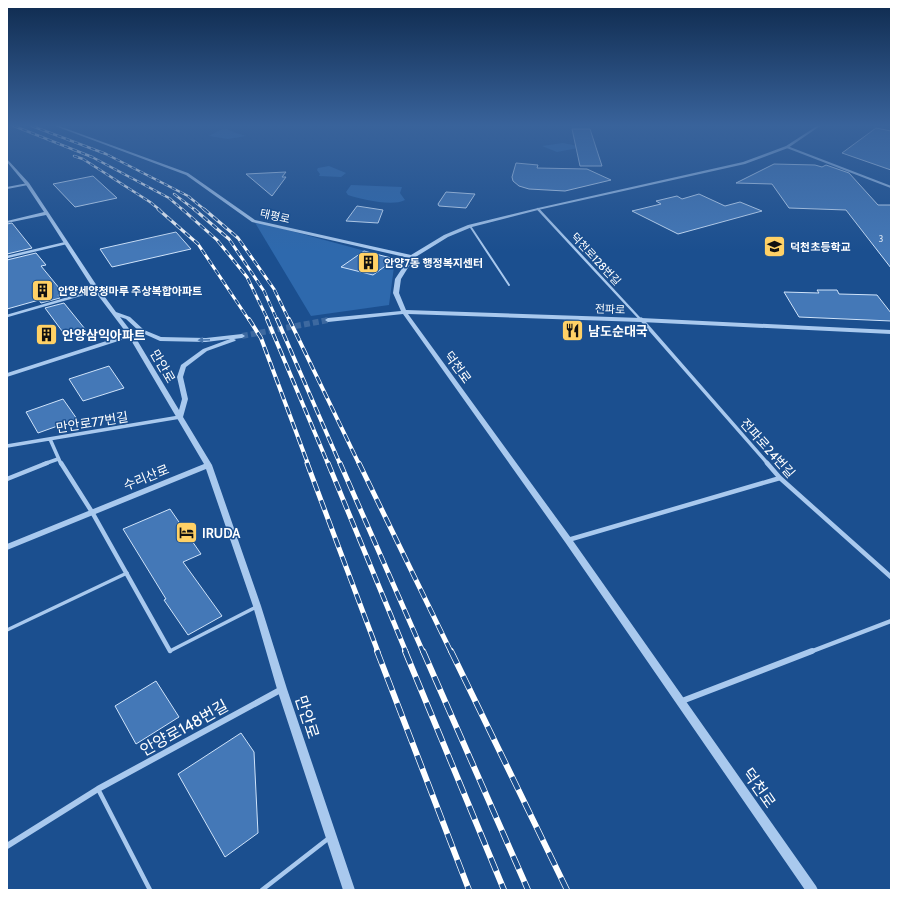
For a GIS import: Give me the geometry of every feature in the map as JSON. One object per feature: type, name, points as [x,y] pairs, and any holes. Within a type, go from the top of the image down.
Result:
[{"type":"street","name":"만안로","points":[[14,168],[28,184],[97,290],[131,334],[208,465],[257,606],[282,689],[349,890]]},
{"type":"street","name":"태평로","points":[[170,168],[187,174],[254,221],[412,257]]},
{"type":"street","name":"덕천로","points":[[722,168],[538,209],[470,226],[446,236],[412,257],[398,279],[396,293],[404,312],[682,701],[812,890]]},
{"type":"street","points":[[841,168],[891,187]]},
{"type":"street","points":[[7,188],[28,184]]},
{"type":"street","name":"덕천로128번길","points":[[538,209],[641,320]]},
{"type":"street","points":[[7,222],[47,213]]},
{"type":"street","points":[[7,257],[66,243]]},
{"type":"street","points":[[7,316],[97,290]]},
{"type":"street","points":[[114,312],[128,318],[142,331],[160,339],[206,340],[242,336],[205,350],[183,366],[180,377],[185,400],[180,417]]},
{"type":"street","name":"전파로","points":[[328,320],[404,312],[641,320],[891,332]]},
{"type":"street","name":"전파로24번길","points":[[641,320],[780,478],[891,577]]},
{"type":"street","points":[[7,375],[131,334]]},
{"type":"street","name":"만안로77번길","points":[[7,446],[180,417]]},
{"type":"street","points":[[50,439],[58,459],[92,512],[170,651]]},
{"type":"street","points":[[7,478],[58,459]]},
{"type":"street","name":"수리산로","points":[[7,546],[208,465]]},
{"type":"street","points":[[568,540],[780,478]]},
{"type":"street","points":[[682,701],[891,621]]},
{"type":"street","name":"안양로148번길","points":[[7,846],[98,789],[282,689]]},
{"type":"lane","points":[[470,226],[509,285]]},
{"type":"lane","points":[[7,630],[127,574]]},
{"type":"lane","points":[[170,651],[257,606]]},
{"type":"lane","points":[[98,789],[150,890]]},
{"type":"lane","points":[[262,890],[331,836]]},
{"type":"shaded area","points":[[318,168],[334,168],[346,173],[341,177],[319,176],[320,174],[317,170]]},
{"type":"shaded area","points":[[351,185],[402,187],[400,193],[405,200],[385,203],[354,197],[348,195],[346,192]]},
{"type":"shaded area","points":[[254,221],[395,259],[389,305],[311,316]]},
{"type":"building","points":[[515,168],[587,169],[611,180],[565,191],[529,189],[519,186],[513,181],[512,177]]},
{"type":"building","points":[[766,168],[834,168],[849,173],[878,205],[891,205],[891,268],[846,210],[789,208],[772,184],[736,183]]},
{"type":"building","points":[[286,172],[282,177],[286,177],[272,196],[246,174]]},
{"type":"building","points":[[93,176],[117,198],[75,207],[53,184]]},
{"type":"building","points":[[446,192],[475,194],[466,208],[439,206],[438,204]]},
{"type":"building","points":[[699,194],[725,206],[740,202],[762,211],[678,234],[632,211],[661,204],[656,201],[677,196],[682,199]]},
{"type":"building","points":[[357,206],[383,210],[378,223],[346,221]]},
{"type":"building","points":[[12,223],[32,248],[7,254],[7,224]]},
{"type":"building","points":[[176,232],[191,249],[112,267],[100,249]]},
{"type":"building","name":"안양7동 행정복지센터","points":[[364,251],[395,259],[373,275],[341,267]]},
{"type":"building","points":[[36,253],[46,265],[41,266],[64,294],[58,295],[60,298],[41,303],[39,300],[7,309],[7,260]]},
{"type":"building","points":[[817,290],[837,290],[839,294],[877,295],[891,313],[891,321],[799,317],[784,292],[819,293]]},
{"type":"building","points":[[64,303],[85,329],[65,335],[45,308]]},
{"type":"building","points":[[109,366],[124,388],[83,401],[69,379]]},
{"type":"building","points":[[63,399],[77,419],[38,433],[26,412]]},
{"type":"building","points":[[170,509],[201,554],[183,562],[222,616],[188,635],[164,600],[166,599],[123,529]]},
{"type":"building","points":[[156,681],[179,717],[136,744],[115,706]]},
{"type":"building","points":[[241,733],[254,752],[258,833],[225,857],[178,774]]},
{"type":"tunnel","points":[[242,336],[328,320],[325,320]]},
{"type":"railway","points":[[97,168],[160,210]]},
{"type":"railway","points":[[112,168],[169,198],[183,210]]},
{"type":"railway","points":[[133,168],[188,196],[205,210]]},
{"type":"railway","points":[[174,194],[195,210]]},
{"type":"railway","points":[[158,209],[198,244],[249,320]]},
{"type":"railway","points":[[182,209],[217,240],[247,277],[268,320]]},
{"type":"railway","points":[[194,209],[229,239],[264,291],[277,320]]},
{"type":"railway","points":[[204,209],[238,238],[274,289],[289,320]]},
{"type":"railway","points":[[249,319],[261,338],[308,464]]},
{"type":"railway","points":[[267,319],[328,464]]},
{"type":"railway","points":[[277,319],[340,464]]},
{"type":"railway","points":[[289,319],[359,464]]},
{"type":"railway","points":[[307,463],[378,652]]},
{"type":"railway","points":[[328,463],[406,652]]},
{"type":"railway","points":[[340,463],[423,652]]},
{"type":"railway","points":[[359,463],[451,652]]},
{"type":"railway","points":[[377,651],[469,890]]},
{"type":"railway","points":[[405,651],[504,890]]},
{"type":"railway","points":[[423,651],[528,890]]},
{"type":"railway","points":[[451,651],[567,890]]},
{"type":"place","name":"덕천초등학교","points":[[774,247]]},
{"type":"place","name":"안양7동 행정복지센터","points":[[368,263]]},
{"type":"place","name":"안양세양청마루 주상복합아파트","points":[[42,291]]},
{"type":"place","name":"남도순대국","points":[[572,331]]},
{"type":"place","name":"안양삼익아파트","points":[[46,335]]},
{"type":"place","name":"IRUDA","points":[[187,533]]}]
